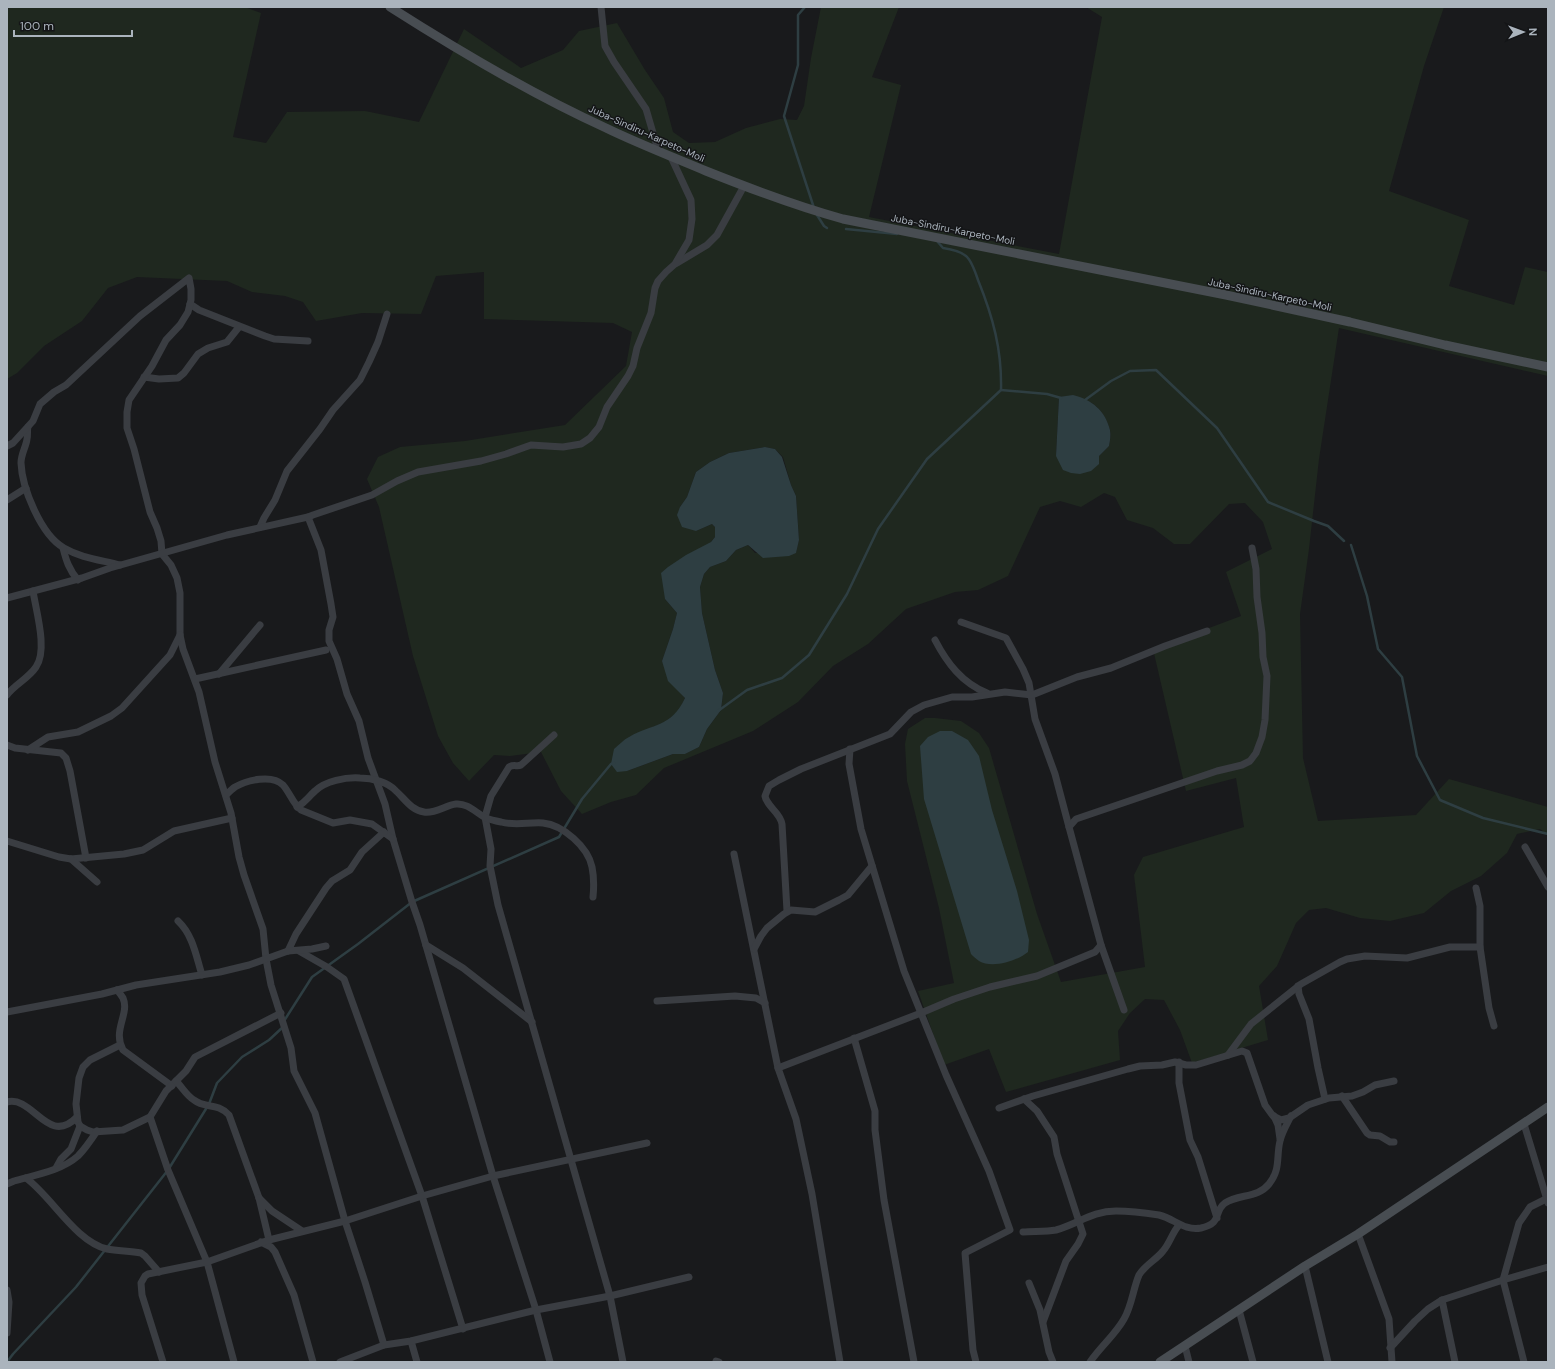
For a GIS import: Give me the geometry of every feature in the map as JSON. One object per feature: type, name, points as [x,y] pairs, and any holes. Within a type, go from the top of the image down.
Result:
[{"type":"main road","name":"Juba-Sindiru-Karpeto-Moli","points":[[390,7],[492,70],[600,125],[672,157],[783,201],[843,219],[1226,295],[1548,367]]},
{"type":"main road","points":[[1160,1362],[1305,1266],[1358,1234],[1548,1107]]},
{"type":"street","points":[[601,7],[605,46],[646,109],[658,150]]},
{"type":"street","points":[[672,157],[691,200],[692,207],[689,240],[676,264]]},
{"type":"street","points":[[7,598],[78,580],[121,565],[260,527],[308,517],[313,514],[372,495],[397,481],[418,472],[481,461],[531,445],[563,447],[581,444],[590,438],[599,427],[607,407],[633,366],[637,348],[651,313],[655,288],[658,281],[676,264],[707,245],[717,234],[744,186]]},
{"type":"street","points":[[7,446],[13,442],[33,421],[40,404],[54,392],[66,385],[140,316],[189,278],[191,290],[190,304],[180,326],[166,340],[129,400],[127,428],[134,449],[150,512],[161,541],[162,554],[171,565],[177,578],[180,592],[180,635],[183,649],[195,679],[215,762],[226,795],[232,818],[240,863],[263,929],[266,959],[272,985],[291,1048],[294,1071],[315,1113],[344,1221],[366,1282],[384,1345]]},
{"type":"street","points":[[190,304],[199,310],[239,327],[274,338],[308,341]]},
{"type":"street","points":[[260,527],[275,500],[287,471],[334,410],[360,380],[378,342],[387,314]]},
{"type":"street","points":[[144,377],[159,379],[178,378],[184,373],[198,354],[208,348],[226,342],[239,327]]},
{"type":"street","points":[[28,426],[27,439],[21,462],[23,477],[31,502],[50,535],[63,548],[84,557],[121,565]]},
{"type":"street","points":[[7,500],[26,488]]},
{"type":"street","points":[[308,517],[321,550],[331,604],[332,617],[329,630],[329,641],[337,659],[347,694],[359,721],[368,758],[378,780],[393,839],[426,945],[493,1176],[536,1310],[550,1362]]},
{"type":"street","points":[[63,548],[72,573],[78,580]]},
{"type":"street","points":[[1069,827],[1076,819],[1217,771],[1242,765],[1250,761],[1256,753],[1262,737],[1265,720],[1267,676],[1262,657],[1262,633],[1257,597],[1256,569],[1252,548]]},
{"type":"street","points":[[7,695],[37,666],[42,650],[33,591]]},
{"type":"street","points":[[962,622],[1006,638],[1023,669],[1032,695],[1035,719],[1055,774],[1101,945],[1124,1010]]},
{"type":"street","points":[[219,674],[260,625]]},
{"type":"street","points":[[787,911],[782,824],[778,813],[766,800],[766,791],[769,786],[779,780],[850,749],[890,734],[911,712],[920,707],[946,698],[972,697],[1012,692],[1032,695],[1077,677],[1112,668],[1165,646],[1207,631]]},
{"type":"street","points":[[28,750],[48,737],[78,732],[111,716],[122,708],[170,655],[180,635]]},
{"type":"street","points":[[935,640],[943,656],[960,677],[979,690],[989,694]]},
{"type":"street","points":[[195,679],[326,650]]},
{"type":"street","points":[[554,735],[521,766],[513,765],[509,767],[491,796],[485,818],[491,849],[490,866],[498,905],[610,1296],[623,1362]]},
{"type":"street","points":[[7,745],[28,750],[61,753],[66,758],[72,777],[86,858]]},
{"type":"street","points":[[850,749],[849,764],[861,829],[904,971],[946,1075],[989,1171],[1010,1230],[965,1252],[973,1350],[976,1362]]},
{"type":"street","points":[[297,807],[309,799],[313,792],[323,784],[350,778],[361,778],[378,780],[396,790],[410,806],[425,812],[431,812],[456,804],[462,804],[485,818],[508,823],[543,823],[564,830],[585,852],[592,866],[594,880],[593,897]]},
{"type":"street","points":[[226,795],[235,787],[244,782],[258,779],[272,780],[282,784],[297,807],[301,810],[330,822],[337,823],[350,820],[372,824],[393,839]]},
{"type":"street","points":[[7,841],[59,857],[71,859],[86,858],[124,854],[143,850],[174,831],[232,818]]},
{"type":"street","points":[[288,951],[299,929],[326,888],[332,881],[350,870],[362,852],[384,832]]},
{"type":"street","points":[[1525,847],[1548,887]]},
{"type":"street","points":[[734,854],[778,1068],[796,1119],[812,1194],[840,1362]]},
{"type":"street","points":[[71,859],[97,882]]},
{"type":"street","points":[[754,950],[767,928],[787,911],[815,912],[839,900],[848,895],[872,866]]},
{"type":"street","points":[[1476,888],[1481,917],[1480,947],[1489,1008],[1494,1026]]},
{"type":"street","points":[[178,921],[186,928],[190,935],[202,975]]},
{"type":"street","points":[[426,945],[463,968],[533,1023]]},
{"type":"street","points":[[778,1068],[954,999],[990,987],[1037,976],[1056,969],[1095,952],[1101,945]]},
{"type":"street","points":[[7,1012],[136,985],[202,975],[249,965],[288,951],[299,951],[326,946]]},
{"type":"street","points":[[1228,1055],[1251,1024],[1298,986],[1347,959],[1365,956],[1407,958],[1450,946],[1480,947]]},
{"type":"street","points":[[299,951],[327,967],[344,979],[422,1196],[463,1329]]},
{"type":"street","points":[[1298,986],[1299,994],[1309,1019],[1325,1099]]},
{"type":"street","points":[[117,990],[123,998],[124,1006],[119,1034],[120,1045],[123,1050],[174,1083],[194,1100],[201,1104],[209,1104],[224,1109],[229,1115],[259,1198],[269,1240]]},
{"type":"street","points":[[657,1001],[734,996],[756,998],[765,1003]]},
{"type":"street","points":[[80,1126],[87,1130],[97,1131],[123,1130],[150,1117],[166,1091],[186,1071],[196,1057],[218,1047],[281,1013]]},
{"type":"street","points":[[854,1038],[875,1111],[875,1130],[884,1200],[914,1362]]},
{"type":"street","points":[[56,1168],[71,1149],[80,1126],[77,1117],[76,1104],[79,1078],[83,1067],[90,1060],[120,1045]]},
{"type":"street","points":[[999,1108],[1024,1099],[1140,1066],[1162,1066],[1170,1062],[1196,1065],[1242,1051],[1247,1053],[1265,1105],[1278,1125],[1280,1140],[1278,1167],[1269,1184],[1256,1194],[1230,1200],[1224,1204],[1215,1222],[1202,1228],[1194,1229],[1179,1225],[1159,1216],[1115,1211],[1094,1214],[1056,1229],[1023,1232]]},
{"type":"street","points":[[1179,1062],[1179,1082],[1190,1140],[1198,1157],[1217,1218]]},
{"type":"street","points":[[1273,1116],[1277,1119],[1284,1120],[1308,1105],[1325,1099],[1357,1095],[1375,1085],[1394,1081]]},
{"type":"street","points":[[1342,1096],[1366,1133],[1380,1136],[1390,1142],[1394,1142]]},
{"type":"street","points":[[1024,1099],[1037,1111],[1054,1137],[1057,1154],[1082,1229],[1081,1238],[1066,1261],[1043,1322]]},
{"type":"street","points":[[7,1102],[22,1103],[40,1119],[55,1126],[71,1124],[77,1117]]},
{"type":"street","points":[[1280,1140],[1291,1116]]},
{"type":"street","points":[[150,1117],[168,1170],[206,1262],[234,1362]]},
{"type":"street","points":[[1518,1362],[1523,1359],[1503,1280],[1519,1223],[1530,1207],[1548,1200],[1524,1124]]},
{"type":"street","points":[[7,1184],[70,1162],[78,1156],[97,1131]]},
{"type":"street","points":[[163,1362],[142,1295],[141,1283],[145,1276],[206,1262],[262,1242],[344,1221],[422,1196],[493,1176],[647,1143]]},
{"type":"street","points":[[26,1178],[37,1186],[86,1239],[106,1248],[141,1253],[159,1272]]},
{"type":"street","points":[[259,1198],[272,1211],[302,1232]]},
{"type":"street","points":[[1090,1362],[1101,1347],[1114,1334],[1125,1318],[1130,1307],[1138,1278],[1142,1272],[1164,1251],[1173,1232],[1179,1225]]},
{"type":"street","points":[[1358,1234],[1389,1319],[1392,1362]]},
{"type":"street","points":[[262,1242],[271,1247],[275,1252],[294,1295],[312,1362]]},
{"type":"street","points":[[1305,1266],[1328,1362]]},
{"type":"street","points":[[1390,1348],[1415,1321],[1428,1309],[1442,1300],[1548,1267]]},
{"type":"street","points":[[340,1362],[357,1359],[384,1345],[411,1341],[536,1310],[610,1296],[689,1277]]},
{"type":"street","points":[[1029,1283],[1040,1310],[1049,1352],[1053,1362]]},
{"type":"street","points":[[7,1290],[9,1302],[7,1333]]},
{"type":"street","points":[[1442,1300],[1455,1362]]},
{"type":"street","points":[[1239,1310],[1253,1362]]},
{"type":"street","points":[[411,1341],[417,1362]]},
{"type":"street","points":[[1185,1346],[1189,1362]]},
{"type":"shaded area","points":[[7,7],[245,7],[261,13],[233,137],[266,143],[287,112],[365,111],[419,122],[464,29],[521,68],[563,50],[579,31],[617,23],[645,70],[664,98],[673,132],[689,143],[715,142],[746,128],[780,119],[797,120],[804,106],[811,58],[821,7],[899,7],[872,77],[901,85],[869,217],[1059,254],[1102,17],[1086,7],[1444,7],[1424,66],[1389,191],[1469,220],[1449,286],[1514,305],[1525,267],[1548,272],[1548,376],[1339,328],[1319,459],[1300,614],[1303,758],[1318,821],[1416,815],[1449,779],[1548,807],[1548,836],[1540,829],[1517,834],[1507,853],[1481,876],[1451,891],[1424,913],[1390,921],[1360,918],[1326,908],[1309,910],[1296,923],[1277,966],[1259,986],[1268,1040],[1192,1063],[1180,1030],[1164,1000],[1145,999],[1130,1013],[1118,1031],[1120,1060],[1006,1092],[989,1049],[944,1065],[918,991],[954,983],[939,908],[907,781],[905,744],[908,729],[925,718],[961,721],[979,733],[989,748],[1037,914],[1061,982],[1145,967],[1134,875],[1143,857],[1244,827],[1236,778],[1186,791],[1153,649],[1241,616],[1226,572],[1272,549],[1263,522],[1245,503],[1229,504],[1190,544],[1174,544],[1153,528],[1127,520],[1115,497],[1104,493],[1081,507],[1060,501],[1040,507],[1008,576],[978,590],[955,592],[906,609],[868,644],[833,666],[798,702],[753,731],[664,768],[636,795],[611,802],[582,814],[561,791],[541,752],[510,756],[494,755],[469,781],[453,763],[438,736],[413,656],[379,507],[367,479],[378,457],[400,447],[465,441],[565,425],[626,366],[632,332],[613,323],[484,319],[484,272],[436,276],[421,314],[362,313],[316,321],[303,302],[285,296],[252,292],[227,281],[137,277],[108,288],[82,321],[44,346],[17,373],[7,379]],"holes":[[[1059,397],[1090,402],[1094,404],[1103,414],[1110,430],[1110,438],[1109,446],[1099,456],[1056,456]],[[765,447],[775,449],[783,457],[791,485],[796,496],[799,540],[796,552],[755,553],[748,545],[736,550],[726,561],[710,567],[704,574],[700,587],[702,613],[715,670],[723,693],[721,710],[707,729],[699,747],[685,754],[673,754],[627,771],[629,737],[665,722],[679,711],[685,698],[678,690],[662,661],[677,613],[665,599],[715,537],[715,527],[712,524],[696,531],[680,507],[687,497],[696,472],[710,462],[729,453]]]},
{"type":"shaded area","points":[[1073,395],[1092,403],[1101,411],[1108,423],[1110,432],[1109,446],[1099,456],[1099,464],[1091,471],[1080,474],[1063,470],[1056,456],[1059,397]]},
{"type":"shaded area","points":[[765,447],[775,449],[782,457],[796,496],[799,540],[796,553],[789,556],[763,558],[748,545],[736,550],[726,561],[710,567],[704,574],[700,587],[702,613],[715,670],[723,693],[721,710],[707,729],[699,747],[685,754],[673,754],[627,771],[617,772],[611,764],[614,749],[629,737],[661,724],[674,715],[680,708],[685,698],[668,681],[662,661],[677,613],[665,599],[661,573],[686,555],[711,542],[715,537],[715,527],[712,524],[696,531],[682,527],[677,515],[680,507],[687,497],[696,472],[710,462],[729,453]]},
{"type":"shaded area","points":[[940,731],[952,731],[968,740],[979,756],[992,810],[1017,891],[1029,940],[1028,952],[1011,961],[997,964],[984,963],[979,961],[971,954],[924,799],[920,746],[928,737]]},
{"type":"waterway","points":[[805,7],[798,15],[798,65],[784,116],[814,208]]},
{"type":"waterway","points":[[817,215],[827,228]]},
{"type":"waterway","points":[[846,229],[897,234]]},
{"type":"waterway","points":[[718,711],[747,690],[782,678],[809,655],[847,594],[878,529],[927,459],[1001,390],[1000,361],[996,334],[973,267],[964,254],[943,248],[937,241]]},
{"type":"waterway","points":[[1085,400],[1111,381],[1130,371],[1156,370],[1217,428],[1268,502],[1328,526],[1344,541]]},
{"type":"waterway","points":[[1001,390],[1047,394],[1061,398]]},
{"type":"waterway","points":[[1351,545],[1367,596],[1378,649],[1402,677],[1417,756],[1440,800],[1483,818],[1548,834]]},
{"type":"waterway","points":[[284,1021],[312,977],[412,902],[559,837],[582,799],[611,764],[614,763]]},
{"type":"waterway","points":[[7,1362],[76,1287],[168,1170],[209,1104],[217,1083],[242,1057],[269,1040],[283,1027]]}]
